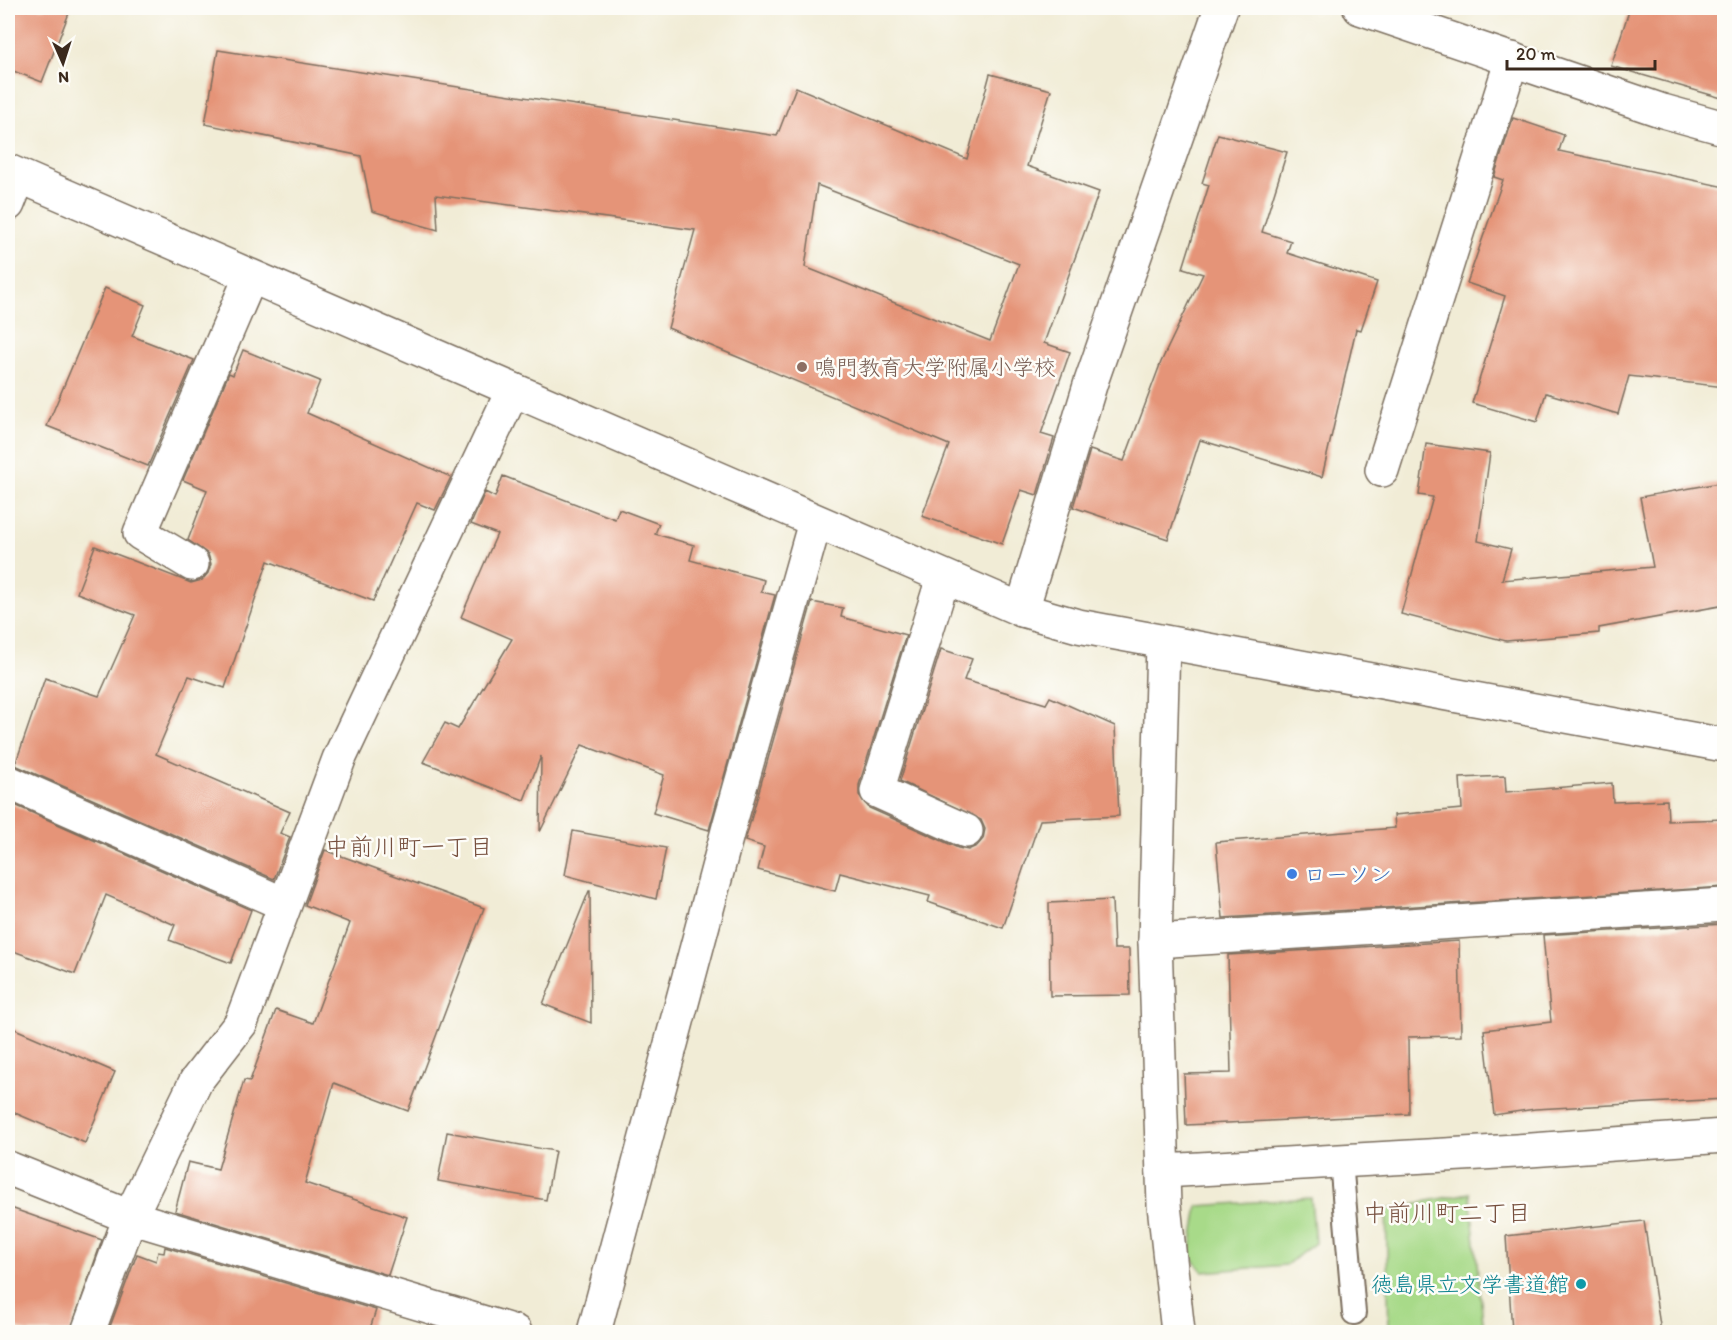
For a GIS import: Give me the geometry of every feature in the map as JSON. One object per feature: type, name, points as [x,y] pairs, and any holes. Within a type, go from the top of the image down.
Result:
[{"type":"street","points":[[1022,610],[1090,382],[1221,8]]},
{"type":"street","points":[[1360,8],[1725,128]]},
{"type":"street","points":[[1382,470],[1512,59]]},
{"type":"street","points":[[11,184],[250,278],[943,578],[1022,610],[1078,626],[1725,745]]},
{"type":"street","points":[[192,564],[140,533],[250,278]]},
{"type":"street","points":[[88,1332],[130,1217],[196,1081],[241,1023],[339,759],[513,390]]},
{"type":"street","points":[[594,1332],[727,835],[814,522]]},
{"type":"street","points":[[943,578],[877,791],[966,831]]},
{"type":"street","points":[[1163,642],[1155,941],[1163,1171],[1178,1332]]},
{"type":"street","points":[[8,782],[284,904]]},
{"type":"street","points":[[1155,941],[1725,905]]},
{"type":"street","points":[[1163,1171],[1725,1136]]},
{"type":"street","points":[[8,1168],[130,1217],[515,1332]]},
{"type":"lane","points":[[1341,1161],[1354,1314]]},
{"type":"green space","points":[[1470,1193],[1484,1332],[1389,1332],[1386,1209]]},
{"type":"green space","points":[[1311,1198],[1315,1243],[1286,1265],[1203,1272],[1190,1255],[1198,1206]]},
{"type":"building","points":[[8,8],[71,8],[42,82],[8,69]]},
{"type":"building","points":[[1630,8],[1725,8],[1725,99],[1611,66]]},
{"type":"building","points":[[218,50],[777,136],[796,87],[967,159],[990,74],[1051,90],[1027,166],[1099,192],[1044,343],[1070,352],[1041,434],[1054,438],[1037,495],[1021,490],[1002,544],[922,516],[949,445],[668,328],[695,230],[436,195],[438,230],[372,211],[361,156],[205,124]],"holes":[[[817,185],[1019,264],[990,341],[805,267]]]},
{"type":"building","points":[[1513,118],[1564,135],[1559,151],[1725,187],[1725,387],[1629,376],[1618,414],[1546,393],[1537,422],[1472,403],[1505,296],[1467,283],[1503,180],[1494,177]]},
{"type":"building","points":[[1218,134],[1287,152],[1262,232],[1291,241],[1287,253],[1377,282],[1361,330],[1356,329],[1322,477],[1200,440],[1168,539],[1073,507],[1090,450],[1124,461],[1161,362],[1203,274],[1183,268],[1209,185],[1202,183]]},
{"type":"building","points":[[105,288],[145,305],[132,336],[194,360],[148,466],[47,426]]},
{"type":"building","points":[[243,350],[320,381],[307,413],[451,477],[435,510],[417,503],[373,601],[268,561],[225,688],[189,676],[156,754],[290,812],[280,833],[290,837],[274,879],[15,765],[45,678],[99,696],[135,615],[77,593],[95,546],[191,583],[202,580],[208,573],[211,564],[208,554],[188,540],[207,490],[183,480],[229,373],[233,375]]},
{"type":"building","points":[[1426,444],[1490,453],[1478,541],[1511,549],[1502,580],[1653,567],[1640,497],[1725,482],[1725,605],[1599,628],[1599,633],[1506,641],[1401,614],[1433,497],[1419,495]]},
{"type":"building","points":[[503,476],[615,519],[619,509],[659,524],[655,534],[694,545],[690,560],[764,580],[761,592],[775,595],[709,830],[653,813],[664,775],[582,745],[540,832],[541,756],[524,800],[423,762],[445,723],[458,729],[512,639],[461,617],[497,534],[471,524],[485,492],[495,497]]},
{"type":"building","points":[[812,602],[843,608],[841,617],[906,635],[859,785],[859,795],[869,808],[958,848],[968,850],[977,846],[983,839],[985,829],[981,820],[900,781],[941,649],[972,659],[964,680],[1046,704],[1050,697],[1115,726],[1119,816],[1040,820],[1003,928],[928,902],[930,896],[840,873],[835,891],[758,870],[764,847],[745,841]]},
{"type":"building","points":[[1505,776],[1506,792],[1612,783],[1613,802],[1667,800],[1668,821],[1725,819],[1725,887],[1223,918],[1216,842],[1395,828],[1394,815],[1462,809],[1460,778]]},
{"type":"building","points":[[8,802],[251,910],[231,963],[169,940],[175,925],[106,895],[75,974],[8,949]]},
{"type":"building","points":[[573,831],[666,848],[656,899],[565,875]]},
{"type":"building","points":[[325,850],[484,908],[408,1111],[334,1083],[305,1183],[407,1217],[388,1275],[175,1211],[188,1162],[218,1169],[244,1080],[250,1081],[276,1010],[313,1023],[350,923],[305,905]]},
{"type":"building","points":[[590,891],[591,1023],[543,1004]]},
{"type":"building","points":[[1112,900],[1114,949],[1129,949],[1130,995],[1050,996],[1049,903]]},
{"type":"building","points":[[1725,924],[1725,1099],[1535,1109],[1494,1115],[1484,1030],[1551,1022],[1543,935]]},
{"type":"building","points":[[1459,941],[1461,1036],[1408,1037],[1409,1114],[1186,1125],[1184,1074],[1231,1073],[1228,955]]},
{"type":"building","points":[[8,1026],[115,1072],[85,1143],[8,1110]]},
{"type":"building","points":[[447,1132],[555,1151],[546,1200],[438,1181]]},
{"type":"building","points":[[8,1207],[102,1240],[70,1332],[27,1332],[8,1325]]},
{"type":"building","name":"徳島県立文学書道館","points":[[1644,1221],[1661,1332],[1512,1332],[1506,1236]]},
{"type":"building","points":[[165,1247],[376,1310],[369,1332],[108,1332],[137,1254],[156,1261],[158,1252],[164,1253]]},
{"type":"place","name":"鳴門教育大学附属小学校","points":[[802,367]]},
{"type":"place","name":"ローソン","points":[[1292,874]]},
{"type":"place","name":"徳島県立文学書道館","points":[[1581,1284]]},
{"type":"district","name":"中前川町一丁目","points":[[409,847]]},
{"type":"district","name":"中前川町二丁目","points":[[1447,1213]]}]
